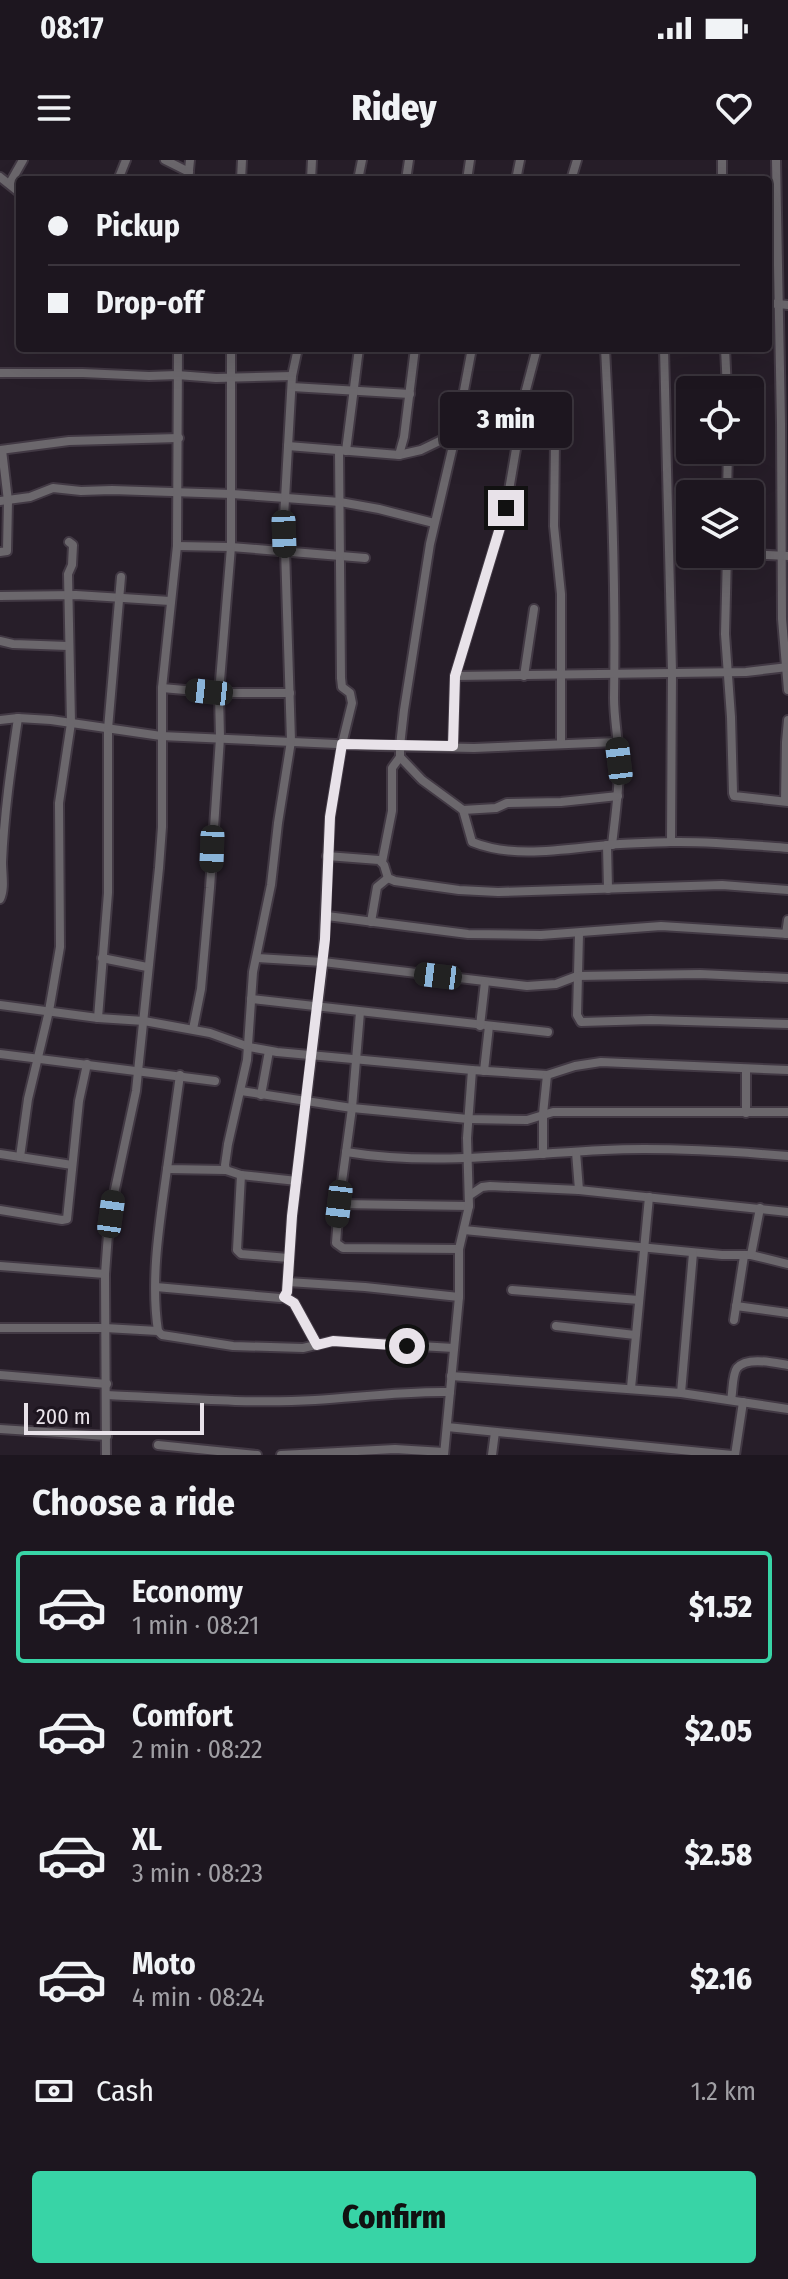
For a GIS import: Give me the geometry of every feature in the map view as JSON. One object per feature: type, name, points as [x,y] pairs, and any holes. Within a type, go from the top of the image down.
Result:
[{"type":"street","points":[[10,183],[23,160]]},
{"type":"street","points":[[165,160],[188,176],[190,160]]},
{"type":"street","points":[[776,160],[783,305],[788,690]]},
{"type":"street","points":[[0,177],[16,189]]},
{"type":"street","points":[[106,1455],[105,1274],[114,1194],[139,1070],[162,827],[162,688],[177,546],[178,352]]},
{"type":"street","points":[[193,1029],[205,945],[220,738],[219,693],[231,547],[231,352]]},
{"type":"street","points":[[226,1170],[228,1144],[249,1047],[253,972],[271,885],[291,741],[285,497],[292,376],[297,352]]},
{"type":"street","points":[[284,1297],[323,962],[330,817],[352,703],[350,693],[342,687],[341,678],[340,502],[343,450],[358,352]]},
{"type":"street","points":[[399,455],[415,352]]},
{"type":"street","points":[[388,878],[382,862],[392,811],[392,768],[400,757],[434,523],[471,352]]},
{"type":"street","points":[[453,746],[455,676],[506,508],[519,425],[536,352]]},
{"type":"street","points":[[605,352],[613,508],[614,701],[619,761],[618,796],[609,845],[608,889]]},
{"type":"street","points":[[664,352],[672,672],[671,842]]},
{"type":"street","points":[[725,352],[726,376]]},
{"type":"street","points":[[0,373],[216,378],[292,376]]},
{"type":"street","points":[[292,387],[410,394]]},
{"type":"street","points":[[519,425],[549,430],[555,438],[554,540],[561,594],[561,743]]},
{"type":"street","points":[[288,446],[399,455],[421,450],[456,433]]},
{"type":"street","points":[[0,552],[7,551],[1,450],[69,441],[179,438]]},
{"type":"street","points":[[4,501],[30,497],[53,488],[232,494],[340,502],[434,523]]},
{"type":"street","points":[[20,1157],[28,1099],[49,1011],[60,947],[59,803],[71,723],[68,574],[72,565],[73,545],[69,542]]},
{"type":"street","points":[[177,546],[231,547],[365,558]]},
{"type":"street","points":[[764,555],[785,556]]},
{"type":"street","points":[[727,568],[725,634],[734,796],[787,802],[788,720]]},
{"type":"street","points":[[98,1018],[108,893],[108,729],[121,577]]},
{"type":"street","points":[[0,596],[70,595],[170,601]]},
{"type":"street","points":[[524,676],[534,609]]},
{"type":"street","points":[[0,641],[68,646]]},
{"type":"street","points":[[459,662],[473,675]]},
{"type":"street","points":[[455,676],[765,671],[786,667]]},
{"type":"street","points":[[162,688],[219,693],[290,693]]},
{"type":"street","points":[[0,720],[18,718],[71,723],[161,736],[342,744],[474,748],[617,742]]},
{"type":"street","points":[[0,899],[18,718]]},
{"type":"street","points":[[400,757],[422,780],[463,810],[472,842],[481,846],[553,851],[609,845],[700,842],[788,848]]},
{"type":"street","points":[[463,810],[496,808],[507,803],[561,802],[618,796]]},
{"type":"street","points":[[327,856],[382,862]]},
{"type":"street","points":[[371,922],[377,887],[388,878],[459,890],[511,892],[722,885],[788,890]]},
{"type":"street","points":[[327,916],[468,934],[541,935],[661,926],[787,934],[788,920]]},
{"type":"street","points":[[579,934],[577,1015],[581,1022],[651,1020],[788,1024]]},
{"type":"street","points":[[102,958],[147,967]]},
{"type":"street","points":[[257,958],[323,962],[527,986],[544,986],[577,976],[723,974],[788,978]]},
{"type":"street","points":[[484,1071],[485,982]]},
{"type":"street","points":[[251,999],[548,1032]]},
{"type":"street","points":[[0,1005],[193,1029],[269,1051],[484,1071],[547,1075],[601,1062],[788,1070]]},
{"type":"street","points":[[360,1012],[336,1243],[343,1248],[459,1249]]},
{"type":"street","points":[[261,1095],[269,1051]]},
{"type":"street","points":[[0,1054],[215,1081]]},
{"type":"street","points":[[0,1210],[65,1220],[68,1216],[79,1101],[87,1064]]},
{"type":"street","points":[[746,1069],[746,1113]]},
{"type":"street","points":[[281,1455],[395,1449],[444,1453],[459,1297],[459,1249],[470,1195],[468,1119],[472,1070]]},
{"type":"street","points":[[158,1331],[156,1287],[160,1220],[180,1075]]},
{"type":"street","points":[[543,1154],[547,1075]]},
{"type":"street","points":[[241,1091],[352,1108],[468,1119],[527,1120],[543,1114],[788,1112]]},
{"type":"street","points":[[346,1152],[397,1158],[660,1149],[788,1156]]},
{"type":"street","points":[[576,1152],[579,1190]]},
{"type":"street","points":[[0,1154],[72,1165]]},
{"type":"street","points":[[167,1169],[226,1170],[241,1175],[297,1181]]},
{"type":"street","points":[[241,1175],[237,1250],[241,1254],[288,1258]]},
{"type":"street","points":[[470,1195],[490,1186],[579,1190],[788,1212]]},
{"type":"street","points":[[631,1388],[649,1197]]},
{"type":"street","points":[[339,1204],[469,1206]]},
{"type":"street","points":[[734,1320],[760,1208]]},
{"type":"street","points":[[464,1230],[748,1256],[788,1264]]},
{"type":"street","points":[[681,1393],[693,1253]]},
{"type":"street","points":[[0,1266],[105,1274]]},
{"type":"street","points":[[288,1282],[459,1297]]},
{"type":"street","points":[[156,1287],[284,1297],[294,1303],[317,1345]]},
{"type":"street","points":[[512,1290],[639,1300]]},
{"type":"street","points":[[736,1306],[788,1313]]},
{"type":"street","points":[[556,1326],[635,1335]]},
{"type":"street","points":[[0,1328],[158,1331],[162,1335],[233,1346],[303,1348],[333,1341],[454,1348]]},
{"type":"street","points":[[731,1400],[735,1373],[742,1364],[788,1365]]},
{"type":"street","points":[[0,1375],[107,1384]]},
{"type":"street","points":[[451,1376],[631,1388],[788,1409]]},
{"type":"street","points":[[107,1395],[278,1401],[450,1392]]},
{"type":"street","points":[[447,1427],[733,1455],[743,1402]]},
{"type":"street","points":[[0,1429],[107,1436]]},
{"type":"street","points":[[492,1455],[495,1432]]},
{"type":"street","points":[[158,1445],[257,1455]]},
{"type":"route","points":[[407,1346],[333,1341],[317,1345],[294,1303],[284,1297],[287,1292],[292,1216],[323,962],[330,817],[342,744],[453,746],[455,676],[506,508]]}]
